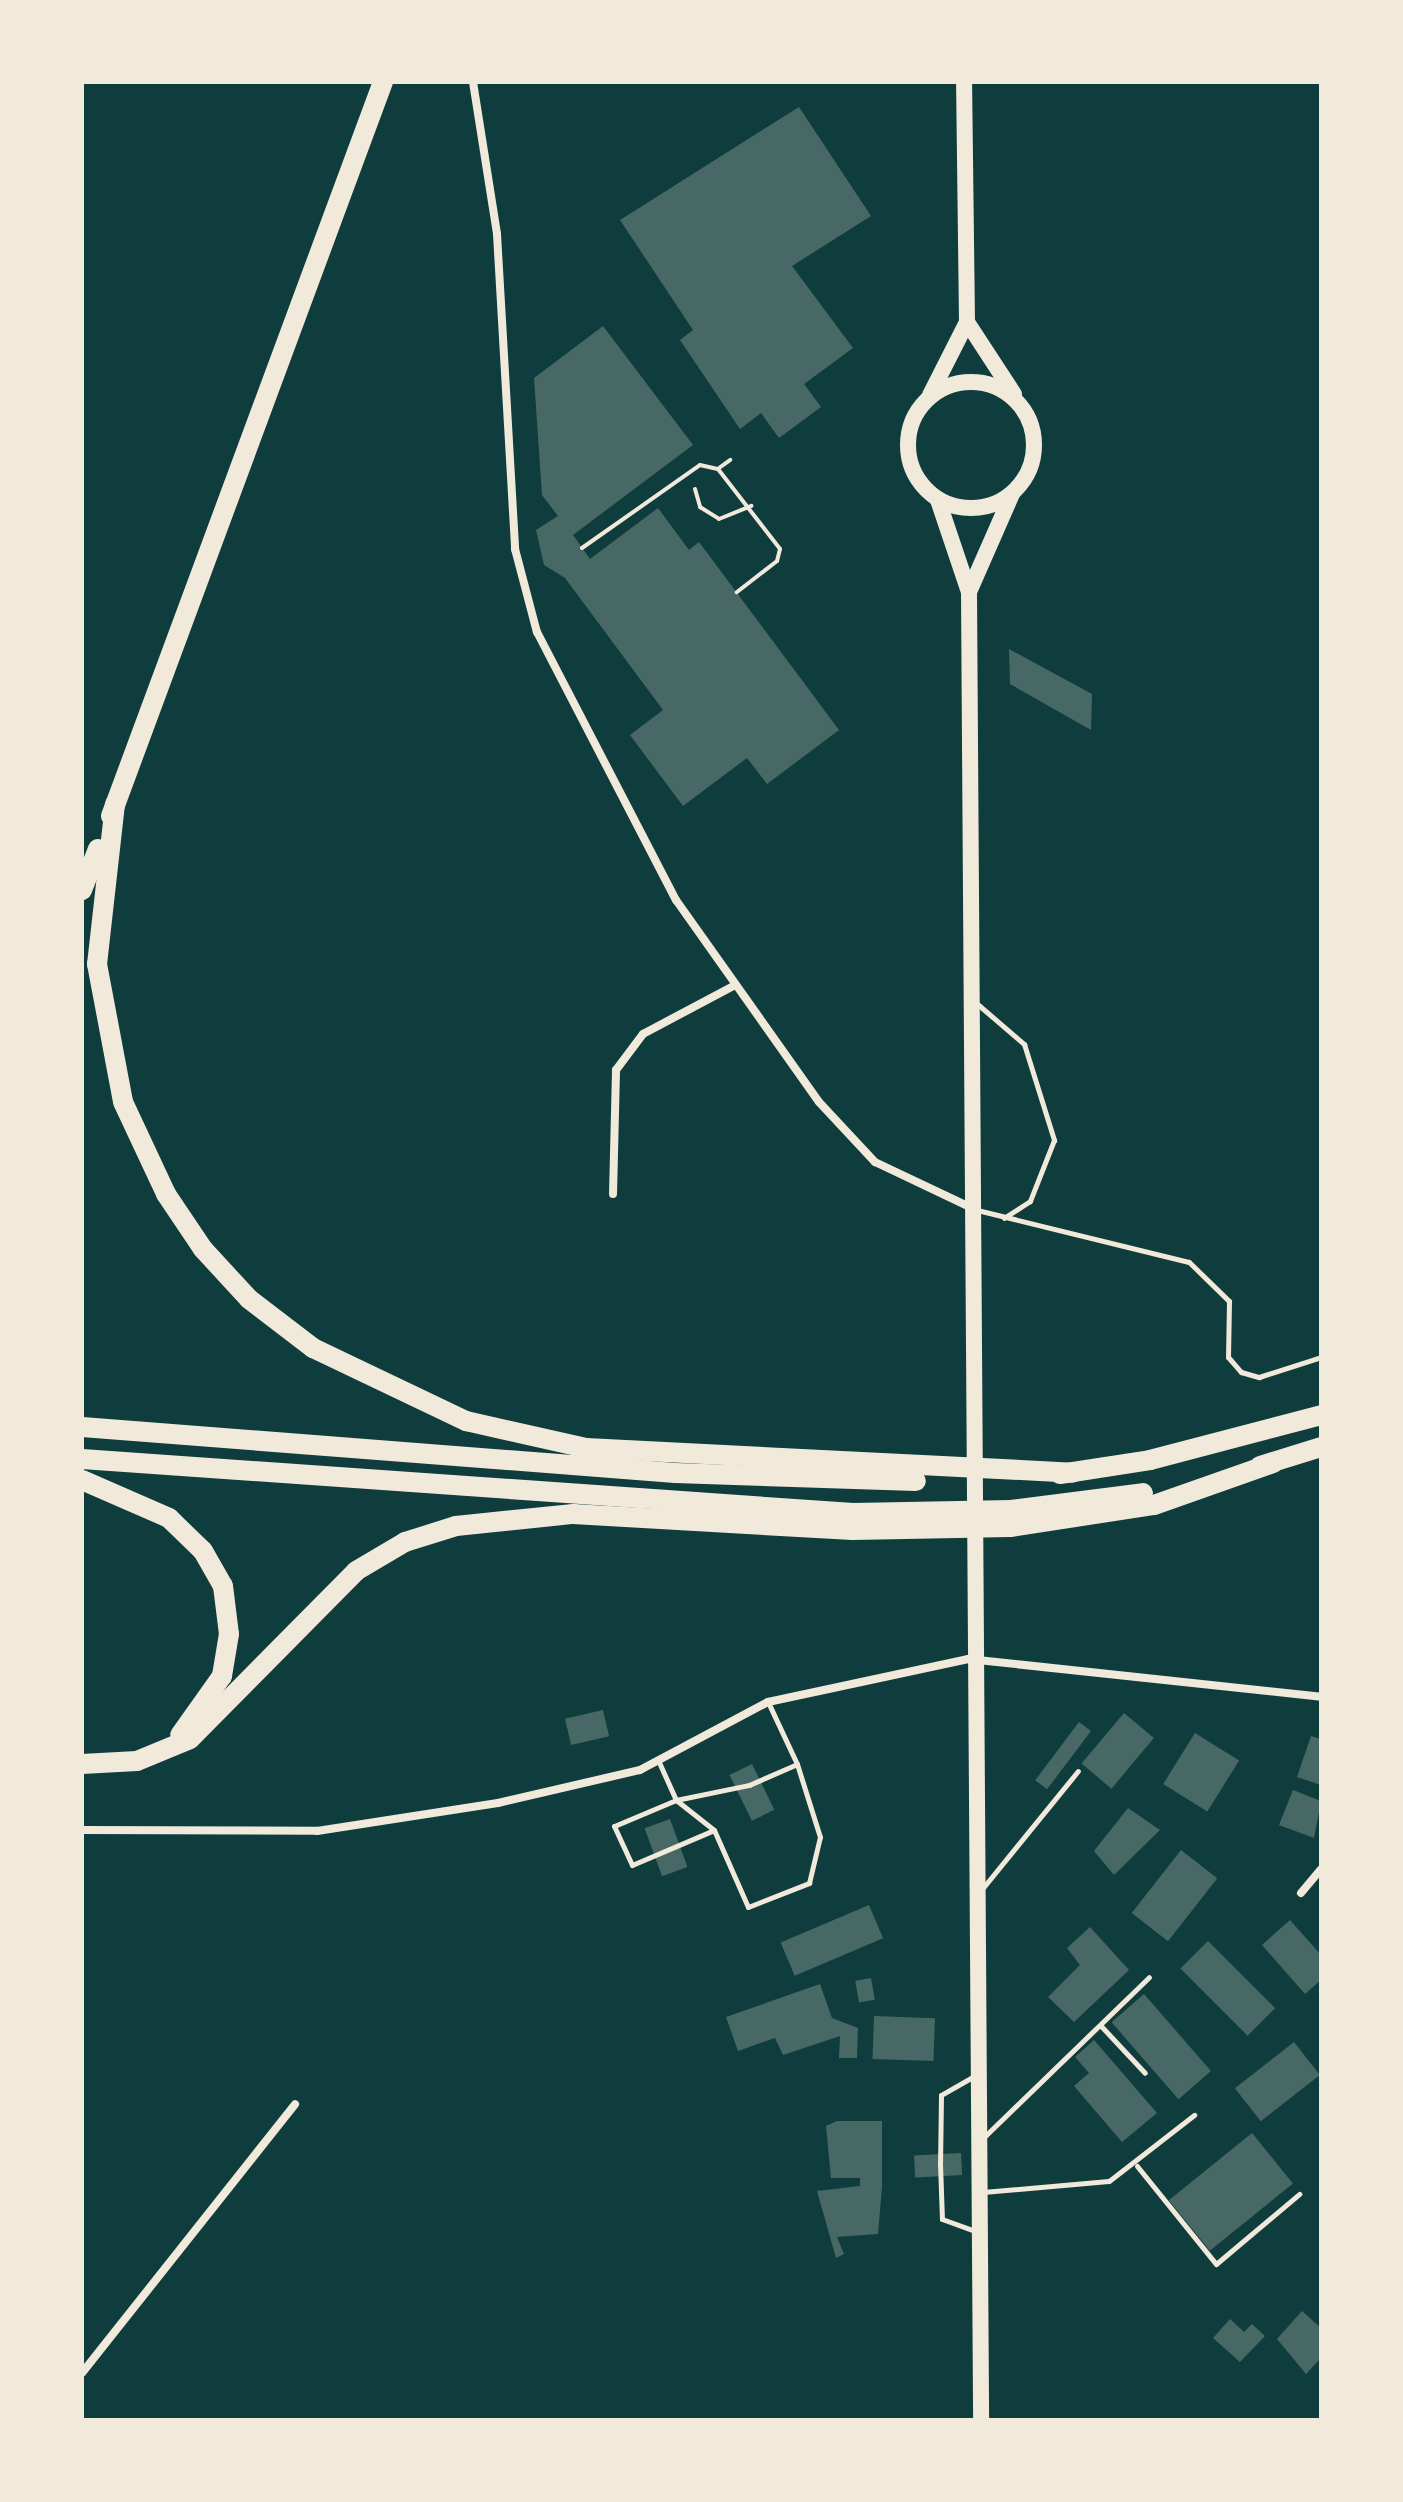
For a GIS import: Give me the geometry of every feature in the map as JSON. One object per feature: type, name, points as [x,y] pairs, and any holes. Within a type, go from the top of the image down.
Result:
[{"type":"highway","points":[[358,150],[369,82]]},
{"type":"highway","points":[[82,890],[383,82]]},
{"type":"highway","points":[[115,804],[97,964],[103,1028],[123,1102],[166,1194],[203,1249],[249,1299],[313,1348],[453,1416],[586,1448],[1072,1473]]},
{"type":"highway","points":[[82,1427],[749,1477],[941,1481],[1072,1473],[1232,1442],[1321,1415]]},
{"type":"highway","points":[[82,1764],[116,1765],[163,1751],[211,1724],[356,1571],[405,1542],[456,1526],[573,1514],[838,1529],[1010,1527],[1154,1505],[1321,1447]]},
{"type":"highway","points":[[82,1459],[853,1513],[1074,1504],[1273,1463]]},
{"type":"highway","points":[[82,1480],[169,1518],[203,1551],[223,1586],[229,1634],[222,1676],[200,1713],[163,1751]]},
{"type":"main road","points":[[964,82],[967,322],[930,395],[916,412],[907,451],[912,470],[938,500],[969,592],[982,2192],[981,2420]]},
{"type":"main road","points":[[967,322],[1019,403],[1034,448],[969,592]]},
{"type":"main road","points":[[930,395],[976,382],[1019,403]]},
{"type":"main road","points":[[938,500],[976,509],[1012,494]]},
{"type":"street","points":[[473,82],[497,234],[521,591],[676,900],[819,1102],[875,1162],[973,1208]]},
{"type":"street","points":[[613,1194],[616,1070],[643,1034],[735,985]]},
{"type":"street","points":[[82,1830],[317,1831],[498,1803],[658,1760],[768,1702],[977,1659],[1321,1697]]},
{"type":"street","points":[[1301,1893],[1321,1869]]},
{"type":"street","points":[[82,2373],[295,2104]]},
{"type":"lane","points":[[971,999],[1024,1044],[1054,1140],[1030,1201],[1003,1219]]},
{"type":"lane","points":[[973,1208],[1003,1219],[1189,1262],[1229,1301],[1228,1357],[1241,1372],[1259,1377],[1321,1357]]},
{"type":"lane","points":[[658,1760],[676,1800],[714,1830],[748,1907],[809,1883],[820,1837],[797,1764],[768,1702]]},
{"type":"lane","points":[[714,1830],[632,1865],[614,1826],[676,1800],[749,1785],[797,1764]]},
{"type":"lane","points":[[979,1893],[1078,1771]]},
{"type":"lane","points":[[981,2140],[1149,1977]]},
{"type":"lane","points":[[1101,2026],[1145,2073]]},
{"type":"lane","points":[[980,2072],[941,2095],[940,2163],[942,2219],[982,2234]]},
{"type":"lane","points":[[982,2192],[1083,2189],[1137,2166],[1194,2115]]},
{"type":"lane","points":[[1137,2166],[1216,2264],[1299,2194]]},
{"type":"path","points":[[718,469],[730,460]]},
{"type":"path","points":[[582,548],[700,465],[718,469],[751,506],[780,553],[737,592]]},
{"type":"path","points":[[695,489],[700,507],[719,519],[751,506]]},
{"type":"building","points":[[799,107],[871,216],[792,266],[853,348],[804,384],[821,407],[779,438],[761,413],[740,429],[680,340],[693,330],[620,220]]},
{"type":"building","points":[[603,326],[693,445],[573,535],[590,559],[658,508],[689,550],[699,542],[839,730],[767,784],[747,758],[683,806],[630,735],[663,710],[565,578],[544,565],[536,530],[558,516],[542,495],[534,378]]},
{"type":"building","points":[[1009,649],[1092,694],[1091,730],[1010,684]]},
{"type":"building","points":[[603,1710],[609,1736],[571,1745],[565,1719]]},
{"type":"building","points":[[1124,1713],[1154,1738],[1111,1789],[1082,1764]]},
{"type":"building","points":[[1079,1722],[1091,1731],[1047,1789],[1035,1780]]},
{"type":"building","points":[[1195,1733],[1239,1761],[1207,1811],[1163,1784]]},
{"type":"building","points":[[1311,1736],[1321,1739],[1321,1785],[1297,1777]]},
{"type":"building","points":[[752,1764],[774,1810],[752,1821],[730,1775]]},
{"type":"building","points":[[1293,1790],[1321,1801],[1314,1838],[1279,1825]]},
{"type":"building","points":[[1128,1808],[1160,1830],[1114,1875],[1094,1851]]},
{"type":"building","points":[[670,1819],[687,1867],[662,1876],[645,1828]]},
{"type":"building","points":[[1181,1850],[1217,1878],[1168,1941],[1132,1913]]},
{"type":"building","points":[[869,1905],[883,1938],[795,1976],[781,1943]]},
{"type":"building","points":[[1290,1920],[1321,1955],[1321,1980],[1305,1994],[1262,1945]]},
{"type":"building","points":[[1090,1927],[1129,1970],[1074,2022],[1048,1997],[1080,1965],[1067,1948]]},
{"type":"building","points":[[1208,1941],[1275,2008],[1248,2036],[1180,1969]]},
{"type":"building","points":[[871,1978],[875,2000],[859,2002],[855,1981]]},
{"type":"building","points":[[820,1984],[832,2018],[858,2028],[857,2058],[839,2058],[840,2036],[783,2055],[775,2038],[738,2051],[726,2017]]},
{"type":"building","points":[[1144,1994],[1211,2071],[1178,2099],[1112,2022]]},
{"type":"building","points":[[874,2016],[935,2018],[933,2061],[872,2059]]},
{"type":"building","points":[[1094,2040],[1157,2113],[1122,2142],[1074,2086],[1089,2073],[1075,2057]]},
{"type":"building","points":[[1294,2042],[1320,2075],[1261,2121],[1235,2088]]},
{"type":"building","points":[[837,2121],[882,2121],[882,2187],[878,2234],[837,2237],[844,2254],[836,2258],[817,2191],[860,2186],[860,2178],[831,2178],[826,2126]]},
{"type":"building","points":[[1252,2133],[1293,2184],[1210,2251],[1169,2200]]},
{"type":"building","points":[[961,2153],[962,2175],[915,2177],[914,2155]]},
{"type":"building","points":[[1302,2311],[1321,2328],[1321,2358],[1306,2374],[1277,2339]]},
{"type":"building","points":[[1230,2319],[1244,2332],[1252,2324],[1265,2336],[1240,2362],[1213,2338]]}]
